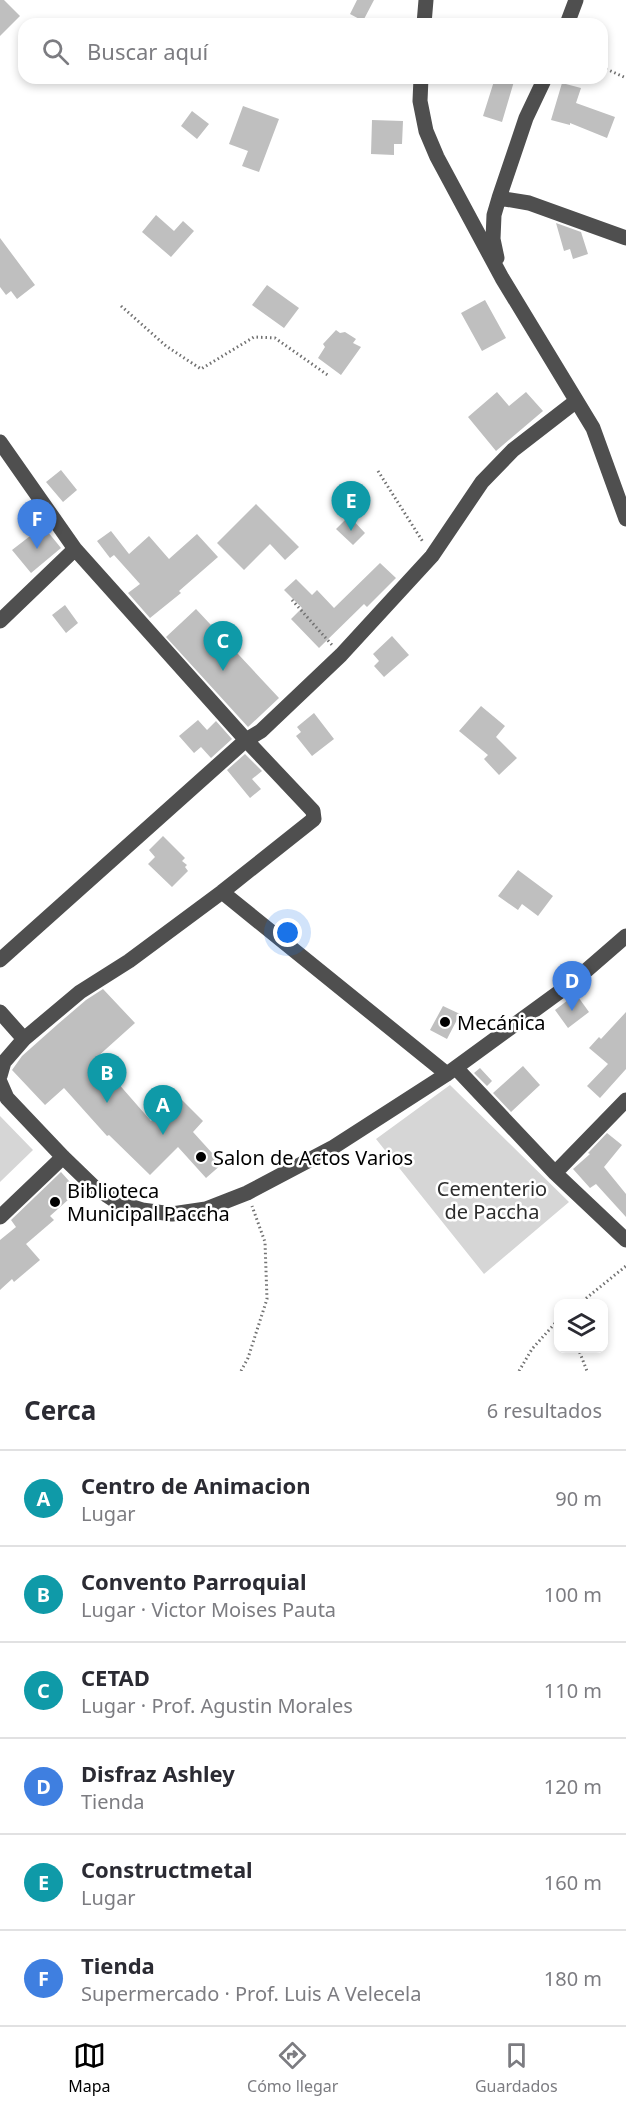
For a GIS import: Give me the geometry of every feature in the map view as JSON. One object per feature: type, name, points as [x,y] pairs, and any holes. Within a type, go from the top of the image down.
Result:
[{"type":"street","points":[[424,18],[426,0]]},
{"type":"street","points":[[569,18],[576,0]]},
{"type":"street","points":[[421,84],[420,101],[437,157],[502,278],[575,402],[593,428],[626,519]]},
{"type":"street","points":[[502,278],[493,239],[494,215],[526,118],[542,84]]},
{"type":"street","points":[[499,198],[529,203],[626,238]]},
{"type":"street","points":[[0,960],[246,740],[261,731],[341,656],[432,556],[482,482],[513,450],[575,402]]},
{"type":"street","points":[[0,442],[75,549],[246,740],[313,811],[314,819],[222,892],[129,961],[80,992],[24,1039],[4,1062],[0,1076]]},
{"type":"street","points":[[0,621],[75,549]]},
{"type":"street","points":[[222,892],[452,1071],[626,1240]]},
{"type":"street","points":[[0,1082],[7,1098],[63,1157],[94,1187],[117,1202],[142,1210],[172,1214],[206,1209],[247,1193],[332,1148],[452,1071],[573,982],[626,936]]},
{"type":"street","points":[[0,1012],[24,1039]]},
{"type":"street","points":[[555,1173],[626,1100]]},
{"type":"street","points":[[0,1217],[63,1157]]},
{"type":"path","points":[[608,70],[626,78]]},
{"type":"path","points":[[121,306],[166,346],[201,369],[254,337],[275,338],[329,376]]},
{"type":"path","points":[[378,471],[432,556]]},
{"type":"path","points":[[292,600],[341,656]]},
{"type":"path","points":[[242,1371],[249,1358],[267,1299],[265,1242],[247,1193]]},
{"type":"path","points":[[585,1299],[626,1266]]},
{"type":"path","points":[[519,1371],[532,1349],[554,1324]]},
{"type":"path","points":[[580,1353],[587,1371]]},
{"type":"green space","name":"Cementerio de Paccha","points":[[450,1085],[569,1202],[484,1274],[376,1139]]},
{"type":"green space","points":[[0,1116],[33,1150],[0,1182]]},
{"type":"building","points":[[0,0],[4,0],[20,16],[0,36]]},
{"type":"building","points":[[357,0],[374,0],[365,18],[357,18],[350,14]]},
{"type":"building","points":[[493,84],[513,84],[502,122],[483,116]]},
{"type":"building","points":[[562,84],[581,88],[576,103],[615,117],[607,138],[570,123],[570,125],[551,120]]},
{"type":"building","points":[[243,106],[279,119],[259,172],[242,166],[248,151],[229,144]]},
{"type":"building","points":[[192,111],[209,124],[197,139],[181,126]]},
{"type":"building","points":[[372,120],[403,121],[402,144],[394,144],[394,155],[371,154]]},
{"type":"building","points":[[156,215],[174,231],[183,221],[194,231],[171,257],[142,232]]},
{"type":"building","points":[[556,223],[581,232],[588,254],[573,259],[570,249],[564,251]]},
{"type":"building","points":[[0,238],[35,285],[17,299],[11,291],[6,295],[0,287]]},
{"type":"building","points":[[267,285],[299,308],[284,328],[252,305]]},
{"type":"building","points":[[485,300],[506,338],[482,351],[461,313]]},
{"type":"building","points":[[336,330],[340,333],[345,332],[356,339],[353,343],[361,347],[341,375],[318,358],[325,347],[323,344]]},
{"type":"building","points":[[497,392],[509,406],[526,392],[543,411],[496,451],[468,417]]},
{"type":"building","points":[[61,470],[77,490],[63,502],[46,482]]},
{"type":"building","points":[[256,504],[299,547],[285,560],[270,544],[244,570],[217,543]]},
{"type":"building","points":[[349,516],[365,533],[353,545],[336,529]]},
{"type":"building","points":[[43,526],[61,548],[31,573],[12,550]]},
{"type":"building","points":[[111,531],[129,554],[149,536],[169,559],[197,534],[218,557],[179,591],[181,593],[150,618],[128,593],[140,584],[114,555],[110,558],[97,541]]},
{"type":"building","points":[[380,563],[396,578],[367,607],[364,604],[319,648],[291,619],[302,608],[284,590],[296,579],[312,595],[317,590],[334,608]]},
{"type":"building","points":[[65,605],[78,623],[66,633],[52,615]]},
{"type":"building","points":[[196,609],[279,698],[248,727],[166,637]]},
{"type":"building","points":[[392,636],[409,655],[384,677],[374,666],[379,661],[373,654]]},
{"type":"building","points":[[481,706],[505,726],[496,737],[517,758],[499,775],[484,759],[488,755],[459,731]]},
{"type":"building","points":[[314,713],[334,739],[312,756],[296,736],[301,732],[297,727]]},
{"type":"building","points":[[198,720],[207,730],[216,721],[232,739],[211,758],[201,747],[194,753],[179,736]]},
{"type":"building","points":[[245,754],[262,771],[252,779],[261,789],[250,798],[227,770]]},
{"type":"building","points":[[163,836],[185,858],[182,861],[187,865],[185,867],[188,871],[172,887],[148,864],[155,857],[149,850]]},
{"type":"building","points":[[518,870],[553,896],[538,916],[522,904],[518,910],[498,896]]},
{"type":"building","points":[[103,989],[135,1023],[96,1058],[151,1121],[177,1095],[203,1121],[193,1132],[222,1164],[206,1178],[178,1147],[150,1175],[109,1135],[107,1136],[64,1088],[45,1105],[12,1070],[22,1056],[86,1000]]},
{"type":"building","points":[[576,994],[589,1012],[568,1028],[555,1010]]},
{"type":"building","name":"Mecánica","points":[[443,1006],[460,1014],[447,1039],[430,1030]]},
{"type":"building","points":[[626,1012],[626,1069],[600,1098],[587,1086],[608,1064],[589,1048],[599,1037],[601,1039]]},
{"type":"building","points":[[523,1066],[540,1085],[511,1112],[493,1093]]},
{"type":"building","points":[[480,1068],[492,1081],[487,1086],[474,1073]]},
{"type":"building","points":[[607,1133],[622,1145],[604,1167],[626,1194],[626,1217],[596,1184],[590,1188],[573,1169],[590,1154],[588,1153]]},
{"type":"building","points":[[61,1172],[78,1191],[50,1216],[54,1220],[26,1244],[40,1260],[14,1282],[12,1279],[0,1290],[0,1240],[16,1227],[11,1220]]},
{"type":"place","name":"Constructmetal","points":[[351,531]]},
{"type":"place","name":"Tienda","points":[[37,549]]},
{"type":"place","name":"CETAD","points":[[223,671]]},
{"type":"place","name":"Disfraz Ashley","points":[[572,1011]]},
{"type":"place","name":"Mecánica","points":[[445,1022]]},
{"type":"place","name":"Convento Parroquial","points":[[107,1103]]},
{"type":"place","name":"Centro de Animacion","points":[[163,1135]]},
{"type":"place","name":"Salon de Actos Varios","points":[[201,1157]]},
{"type":"place","name":"Biblioteca Municipal Paccha","points":[[55,1202]]}]
